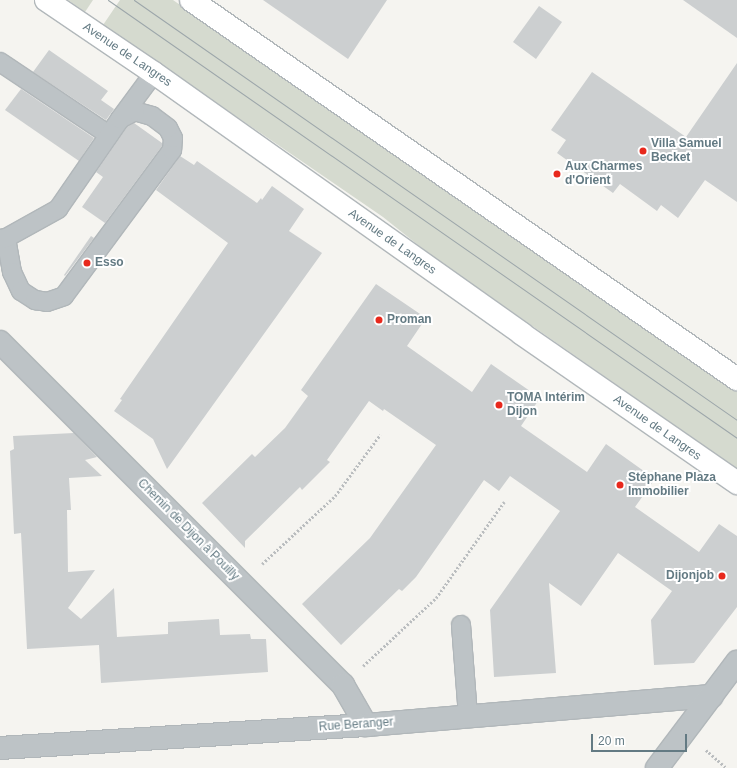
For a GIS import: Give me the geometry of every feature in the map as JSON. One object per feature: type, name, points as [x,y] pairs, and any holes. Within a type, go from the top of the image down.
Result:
[{"type":"main road","name":"Avenue de Langres","points":[[46,0],[154,73],[522,334],[737,483]]},
{"type":"main road","points":[[191,0],[737,379]]},
{"type":"street","name":"Chemin de Dijon à Pouilly","points":[[0,342],[343,685],[366,725]]},
{"type":"street","points":[[657,768],[737,662]]},
{"type":"street","name":"Rue Beranger","points":[[0,748],[366,725],[712,696]]},
{"type":"lane","points":[[0,62],[109,135]]},
{"type":"lane","points":[[120,119],[135,111],[152,116],[168,128],[173,138],[172,150],[64,296],[47,302],[35,300],[21,291],[12,272],[3,239],[58,209],[120,119],[154,73]]},
{"type":"lane","points":[[461,625],[468,716]]},
{"type":"path","points":[[241,583],[335,496],[380,435]]},
{"type":"path","points":[[343,685],[436,598],[504,502]]},
{"type":"path","points":[[708,752],[727,768]]},
{"type":"shaded area","points":[[68,0],[93,0],[85,12]]},
{"type":"shaded area","points":[[120,0],[173,0],[737,392],[737,469],[428,253],[383,217],[103,25]]},
{"type":"building","points":[[263,0],[387,0],[348,59]]},
{"type":"building","points":[[683,0],[737,0],[737,38]]},
{"type":"building","points":[[539,6],[562,22],[536,59],[513,42]]},
{"type":"building","points":[[49,50],[108,91],[101,100],[114,109],[106,120],[33,72]]},
{"type":"building","name":"Villa Samuel Becket","points":[[737,63],[737,202],[705,180],[678,218],[661,205],[657,211],[620,184],[613,193],[557,153],[566,140],[551,130],[592,72],[686,137]]},
{"type":"building","points":[[21,89],[94,138],[79,161],[5,110]]},
{"type":"building","points":[[134,123],[162,143],[162,146],[105,223],[82,207],[103,177],[96,172],[127,127]]},
{"type":"building","points":[[180,156],[194,165],[197,161],[257,203],[261,198],[262,200],[272,186],[304,209],[289,231],[322,253],[167,469],[153,439],[114,411],[122,400],[120,399],[228,243],[156,190]]},
{"type":"building","points":[[91,236],[94,238],[65,276],[64,275]]},
{"type":"building","points":[[376,284],[426,318],[407,346],[472,392],[491,364],[540,398],[521,426],[587,472],[606,444],[655,479],[635,507],[699,552],[719,524],[737,536],[737,607],[694,663],[654,665],[651,620],[672,591],[618,553],[581,606],[549,583],[556,673],[494,677],[490,610],[560,511],[510,476],[499,491],[484,480],[416,577],[402,591],[399,589],[341,645],[302,604],[370,538],[436,445],[384,409],[383,411],[369,401],[327,460],[330,462],[302,490],[300,487],[245,541],[245,548],[202,503],[252,454],[255,457],[285,428],[308,396],[301,390]]},
{"type":"building","points":[[74,433],[97,457],[85,460],[102,476],[69,478],[71,510],[67,510],[68,572],[95,570],[68,608],[81,619],[114,588],[117,637],[168,634],[168,622],[219,619],[220,635],[250,634],[251,639],[266,639],[268,672],[101,683],[99,645],[27,649],[21,533],[14,534],[10,451],[14,449],[13,436]]},
{"type":"tram line","points":[[108,0],[737,438]]},
{"type":"tram line","points":[[134,0],[737,420]]},
{"type":"place","name":"Villa Samuel Becket","points":[[643,151]]},
{"type":"place","name":"Aux Charmes d'Orient","points":[[557,174]]},
{"type":"place","name":"Esso","points":[[87,263]]},
{"type":"place","name":"Proman","points":[[379,320]]},
{"type":"place","name":"TOMA Intérim Dijon","points":[[499,405]]},
{"type":"place","name":"Stéphane Plaza Immobilier","points":[[620,485]]},
{"type":"place","name":"Dijonjob","points":[[722,576]]}]
